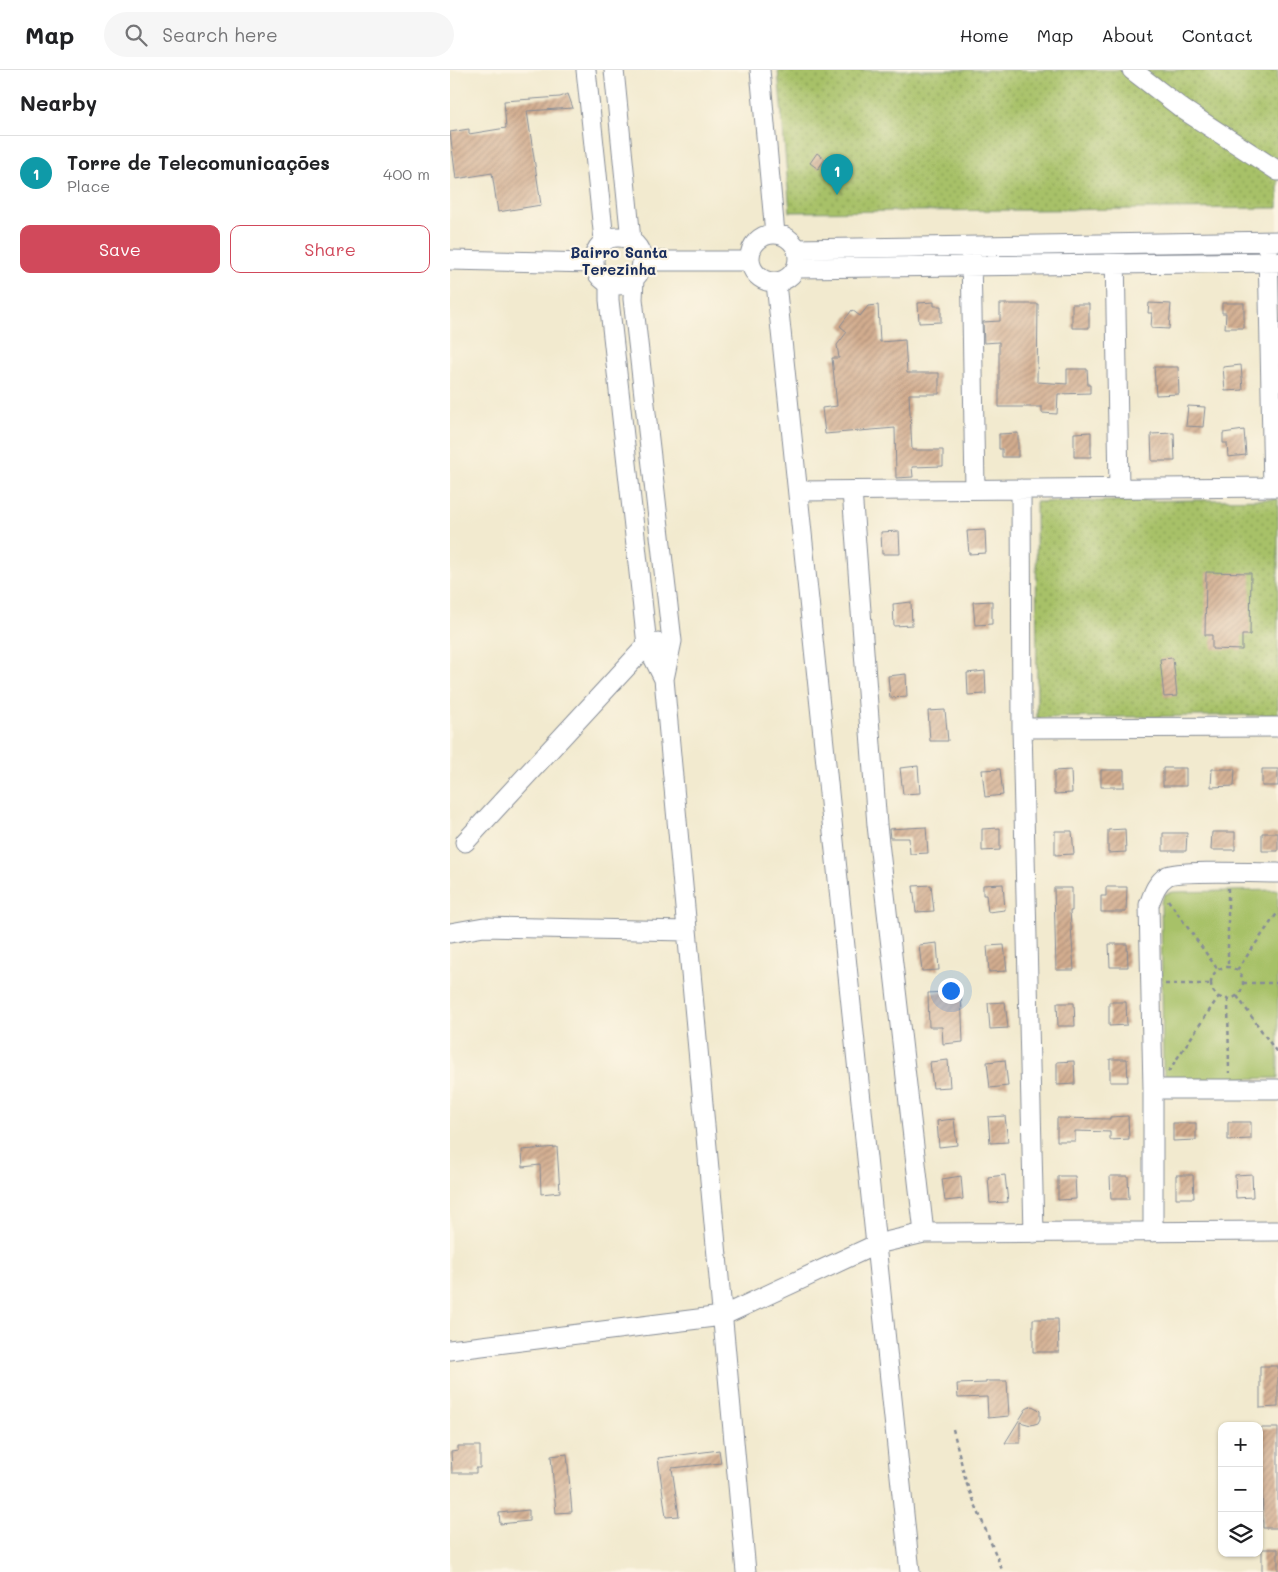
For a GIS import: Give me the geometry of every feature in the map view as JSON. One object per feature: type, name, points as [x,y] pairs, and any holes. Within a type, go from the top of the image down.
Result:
[{"type":"street","points":[[586,70],[604,240]]},
{"type":"street","points":[[614,70],[631,240],[641,252],[642,261],[639,273],[634,279],[622,285],[609,284],[598,276],[593,263],[595,250],[604,240],[617,236],[631,240]]},
{"type":"street","points":[[760,70],[775,234]]},
{"type":"street","points":[[1132,70],[1184,110],[1278,171]]},
{"type":"street","points":[[775,234],[788,238],[796,249],[798,262],[788,278],[776,282],[762,280],[751,268],[750,254],[756,241],[762,237],[775,234]]},
{"type":"street","points":[[796,249],[1273,242],[1276,487],[798,491]]},
{"type":"street","points":[[1115,244],[1119,488]]},
{"type":"street","points":[[971,247],[975,490]]},
{"type":"street","points":[[450,260],[593,263]]},
{"type":"street","points":[[642,261],[750,261]]},
{"type":"street","points":[[796,268],[1273,263]]},
{"type":"street","points":[[634,279],[633,299],[672,641],[664,679],[746,1572]]},
{"type":"street","points":[[776,282],[910,1572]]},
{"type":"street","points":[[609,284],[609,300],[647,646],[664,679]]},
{"type":"street","points":[[1021,489],[1022,728],[1034,1233]]},
{"type":"street","points":[[852,491],[877,825],[924,1234]]},
{"type":"street","points":[[465,842],[647,646],[672,641]]},
{"type":"street","points":[[1022,728],[1278,728]]},
{"type":"street","points":[[1152,1232],[1159,1083],[1150,984],[1149,905],[1156,887],[1167,876],[1185,873],[1278,873]]},
{"type":"street","points":[[450,933],[484,927],[687,930]]},
{"type":"street","points":[[1159,1083],[1229,1089],[1278,1089]]},
{"type":"street","points":[[450,1350],[722,1316],[877,1244],[924,1234],[1278,1231]]},
{"type":"path","points":[[1228,874],[1228,967]]},
{"type":"path","points":[[1165,894],[1218,970]]},
{"type":"path","points":[[1237,970],[1278,912]]},
{"type":"path","points":[[1228,967],[1237,970],[1243,978],[1243,988],[1237,996],[1228,999],[1218,996],[1211,984],[1214,973],[1228,967]]},
{"type":"path","points":[[1243,983],[1278,983]]},
{"type":"path","points":[[1150,984],[1211,984]]},
{"type":"path","points":[[1159,1083],[1218,996]]},
{"type":"path","points":[[1237,996],[1278,1054]]},
{"type":"path","points":[[1228,999],[1229,1089]]},
{"type":"path","points":[[953,1429],[966,1482],[1003,1572]]},
{"type":"green space","points":[[778,70],[1278,70],[1278,208],[790,212]]},
{"type":"green space","points":[[1278,499],[1278,715],[1037,718],[1036,502]]},
{"type":"green space","points":[[1278,890],[1278,1078],[1174,1080],[1166,1077],[1163,1068],[1161,902],[1165,894],[1173,892]]},
{"type":"building","points":[[568,94],[573,108],[527,111],[541,205],[498,212],[492,173],[456,179],[450,132],[469,129],[469,134],[506,128],[504,101],[560,97]]},
{"type":"building","points":[[817,153],[825,159],[818,169],[810,163]]},
{"type":"building","points":[[934,302],[934,306],[941,306],[941,322],[919,323],[918,303]]},
{"type":"building","points":[[1149,303],[1171,304],[1169,329],[1151,328],[1152,313],[1148,313]]},
{"type":"building","points":[[1222,303],[1244,303],[1244,328],[1225,328],[1226,313],[1222,313]]},
{"type":"building","points":[[1000,304],[1038,304],[1037,382],[1067,384],[1067,369],[1087,369],[1090,393],[1058,394],[1057,414],[1042,413],[1042,407],[999,407],[999,342],[984,343],[983,322],[1000,321]]},
{"type":"building","points":[[1072,304],[1089,304],[1089,328],[1072,328]]},
{"type":"building","points":[[878,305],[880,342],[905,340],[907,373],[939,373],[939,394],[909,394],[912,450],[943,450],[943,466],[912,467],[913,477],[896,478],[895,428],[825,434],[822,408],[837,406],[832,358],[839,358],[837,345],[847,332],[840,326],[852,310],[860,316],[868,306]]},
{"type":"building","points":[[1241,365],[1243,390],[1225,391],[1223,367]]},
{"type":"building","points":[[1154,367],[1178,367],[1179,394],[1156,395]]},
{"type":"building","points":[[1188,406],[1205,407],[1203,427],[1186,426]]},
{"type":"building","points":[[1244,430],[1246,455],[1228,457],[1227,443],[1223,443],[1223,433]]},
{"type":"building","points":[[1091,432],[1091,457],[1074,457],[1074,433]]},
{"type":"building","points":[[1018,433],[1018,457],[1002,457],[1002,449],[999,449],[999,434]]},
{"type":"building","points":[[1174,433],[1175,461],[1152,461],[1151,434]]},
{"type":"building","points":[[985,530],[986,553],[969,554],[967,531]]},
{"type":"building","points":[[899,531],[900,554],[882,554],[881,532]]},
{"type":"building","points":[[1206,572],[1251,573],[1250,635],[1242,635],[1242,650],[1212,649],[1212,635],[1205,635]]},
{"type":"building","points":[[992,601],[992,624],[975,625],[973,602]]},
{"type":"building","points":[[911,602],[912,625],[894,626],[893,604]]},
{"type":"building","points":[[1173,658],[1177,696],[1164,697],[1160,659]]},
{"type":"building","points":[[985,671],[986,694],[968,695],[967,673]]},
{"type":"building","points":[[906,674],[907,697],[890,698],[888,676]]},
{"type":"building","points":[[945,710],[948,741],[930,741],[928,711]]},
{"type":"building","points":[[918,766],[920,793],[903,794],[900,768]]},
{"type":"building","points":[[1163,768],[1186,768],[1186,786],[1163,786]]},
{"type":"building","points":[[1000,769],[1003,795],[985,797],[982,770]]},
{"type":"building","points":[[1212,769],[1235,769],[1234,786],[1211,787]]},
{"type":"building","points":[[1262,769],[1278,769],[1278,786],[1262,786]]},
{"type":"building","points":[[1071,770],[1072,793],[1054,794],[1054,771]]},
{"type":"building","points":[[1101,770],[1124,770],[1124,787],[1101,787]]},
{"type":"building","points":[[926,827],[928,853],[910,854],[909,838],[890,838],[889,829]]},
{"type":"building","points":[[1000,828],[1000,850],[982,851],[982,829]]},
{"type":"building","points":[[1125,829],[1126,852],[1108,853],[1108,830]]},
{"type":"building","points":[[1055,831],[1072,831],[1074,854],[1055,855]]},
{"type":"building","points":[[1212,832],[1235,832],[1235,850],[1211,850]]},
{"type":"building","points":[[1163,833],[1187,833],[1186,851],[1163,851]]},
{"type":"building","points":[[1262,833],[1278,833],[1278,851],[1262,851]]},
{"type":"building","points":[[1003,884],[1005,910],[988,912],[986,895],[983,895],[983,885]]},
{"type":"building","points":[[931,885],[934,911],[916,912],[913,886]]},
{"type":"building","points":[[1106,887],[1127,887],[1126,912],[1101,912],[1101,896],[1106,896]]},
{"type":"building","points":[[1054,888],[1072,888],[1072,911],[1070,911],[1074,970],[1056,970]]},
{"type":"building","points":[[937,943],[939,970],[922,971],[919,945]]},
{"type":"building","points":[[1109,944],[1127,944],[1128,967],[1110,967]]},
{"type":"building","points":[[1004,945],[1007,971],[989,972],[987,946]]},
{"type":"building","points":[[961,991],[963,1042],[943,1044],[942,1027],[929,1027],[928,993]]},
{"type":"building","points":[[1005,1002],[1008,1028],[990,1029],[988,1003]]},
{"type":"building","points":[[1109,1002],[1126,1002],[1127,1025],[1109,1026]]},
{"type":"building","points":[[1057,1003],[1074,1003],[1075,1026],[1058,1026]]},
{"type":"building","points":[[1110,1059],[1127,1059],[1128,1082],[1110,1082]]},
{"type":"building","points":[[948,1060],[950,1087],[933,1088],[930,1062]]},
{"type":"building","points":[[1005,1060],[1008,1086],[990,1088],[987,1062]]},
{"type":"building","points":[[1074,1061],[1075,1084],[1057,1085],[1057,1062]]},
{"type":"building","points":[[1005,1116],[1008,1142],[990,1143],[988,1117]]},
{"type":"building","points":[[1128,1116],[1129,1139],[1110,1140],[1110,1132],[1075,1131],[1075,1141],[1057,1141],[1057,1118],[1110,1119],[1110,1117]]},
{"type":"building","points":[[954,1119],[957,1145],[939,1147],[937,1121]]},
{"type":"building","points":[[1228,1122],[1251,1122],[1251,1139],[1228,1140]]},
{"type":"building","points":[[1173,1123],[1196,1123],[1196,1140],[1173,1141]]},
{"type":"building","points":[[557,1147],[560,1192],[541,1194],[540,1165],[523,1167],[522,1150]]},
{"type":"building","points":[[1252,1174],[1253,1197],[1236,1198],[1235,1175]]},
{"type":"building","points":[[1005,1175],[1008,1202],[990,1203],[988,1177]]},
{"type":"building","points":[[1176,1175],[1193,1175],[1194,1198],[1176,1198]]},
{"type":"building","points":[[961,1176],[963,1199],[945,1201],[942,1179]]},
{"type":"building","points":[[1058,1176],[1075,1176],[1076,1199],[1058,1200]]},
{"type":"building","points":[[1110,1176],[1128,1176],[1129,1199],[1111,1199]]},
{"type":"building","points":[[1033,1319],[1058,1319],[1059,1352],[1033,1352]]},
{"type":"building","points":[[1260,1366],[1278,1366],[1278,1407],[1260,1408]]},
{"type":"building","points":[[986,1381],[1007,1381],[1009,1416],[988,1418],[987,1397],[958,1398],[957,1384],[986,1383]]},
{"type":"building","points":[[1032,1406],[1040,1411],[1038,1423],[1031,1425],[1020,1422],[1020,1443],[1005,1443],[1026,1409]]},
{"type":"building","points":[[1263,1428],[1278,1428],[1278,1528],[1263,1528]]},
{"type":"building","points":[[458,1446],[480,1446],[480,1468],[476,1468],[476,1473],[452,1473],[451,1452],[458,1451]]},
{"type":"building","points":[[719,1450],[721,1463],[672,1468],[679,1516],[666,1517],[658,1458]]},
{"type":"building","points":[[567,1454],[572,1512],[556,1513],[551,1456]]},
{"type":"building","points":[[529,1510],[529,1521],[500,1524],[499,1513]]},
{"type":"building","points":[[1263,1549],[1278,1549],[1278,1572],[1262,1572]]},
{"type":"place","name":"Torre de Telecomunicações","points":[[837,195]]},
{"type":"district","name":"Bairro Santa Terezinha","points":[[619,260]]}]
